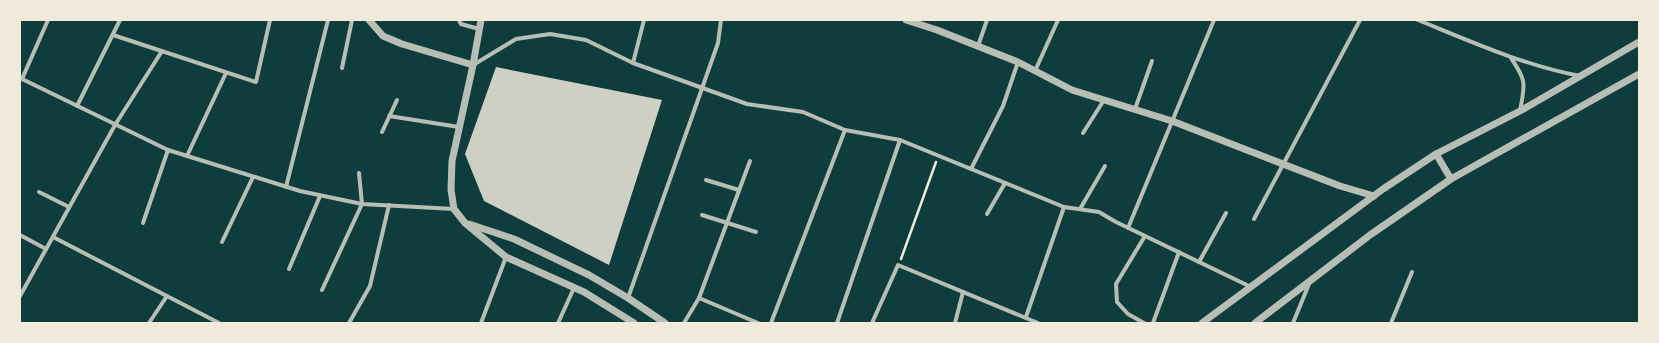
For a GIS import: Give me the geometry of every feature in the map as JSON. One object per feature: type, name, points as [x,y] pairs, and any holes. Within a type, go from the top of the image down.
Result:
[{"type":"street","points":[[48,20],[21,78],[168,150],[286,187],[320,196],[362,204],[454,209]]},
{"type":"street","points":[[77,106],[120,20]]},
{"type":"street","points":[[113,35],[256,82],[270,20]]},
{"type":"street","points":[[286,187],[328,20]]},
{"type":"street","points":[[342,68],[352,20]]},
{"type":"street","points":[[369,20],[383,36],[402,44],[473,65],[516,39],[550,34],[586,40],[633,63],[747,104],[803,112],[845,130],[900,140],[1064,207],[1099,212],[1128,228],[1251,287]]},
{"type":"street","points":[[459,20],[461,24],[479,29]]},
{"type":"street","points":[[481,20],[473,65],[452,161],[451,190],[454,209],[465,223],[506,257],[574,288],[620,312],[634,323]]},
{"type":"street","points":[[633,63],[644,20]]},
{"type":"street","points":[[628,298],[703,88],[718,43],[721,20]]},
{"type":"street","points":[[906,20],[937,30],[1018,62],[1072,90],[1172,120],[1340,186],[1374,196]]},
{"type":"street","points":[[978,46],[987,20]]},
{"type":"street","points":[[1035,71],[1058,20]]},
{"type":"street","points":[[1128,228],[1214,20]]},
{"type":"street","points":[[1254,219],[1360,20]]},
{"type":"street","points":[[1418,20],[1511,58],[1536,66],[1582,76]]},
{"type":"street","points":[[1202,323],[1374,196],[1436,154],[1520,111],[1639,42]]},
{"type":"street","points":[[20,296],[115,125],[162,51]]},
{"type":"street","points":[[1511,58],[1522,75],[1524,90],[1520,111]]},
{"type":"street","points":[[1135,109],[1152,61]]},
{"type":"street","points":[[971,169],[1003,106],[1018,62]]},
{"type":"street","points":[[187,156],[226,73]]},
{"type":"street","points":[[1255,323],[1370,235],[1451,179],[1639,74]]},
{"type":"street","points":[[382,132],[397,100]]},
{"type":"street","points":[[1083,133],[1104,100]]},
{"type":"street","points":[[389,116],[459,127]]},
{"type":"street","points":[[771,323],[845,130]]},
{"type":"street","points":[[837,323],[900,140]]},
{"type":"street","points":[[143,223],[168,150]]},
{"type":"street","points":[[1436,154],[1451,179]]},
{"type":"street","points":[[684,323],[699,298],[750,161]]},
{"type":"street","points":[[1080,209],[1105,166]]},
{"type":"street","points":[[322,290],[362,204],[359,173]]},
{"type":"street","points":[[222,242],[253,177]]},
{"type":"street","points":[[706,180],[739,190]]},
{"type":"street","points":[[987,214],[1005,183]]},
{"type":"street","points":[[39,192],[69,207]]},
{"type":"street","points":[[290,269],[320,196]]},
{"type":"street","points":[[349,323],[370,286],[389,205]]},
{"type":"street","points":[[1026,317],[1064,207]]},
{"type":"street","points":[[1199,262],[1226,213]]},
{"type":"street","points":[[702,215],[756,232]]},
{"type":"street","points":[[465,223],[514,239],[589,275],[628,298],[665,323]]},
{"type":"street","points":[[20,235],[46,249]]},
{"type":"street","points":[[1144,323],[1128,314],[1116,302],[1116,284],[1145,236]]},
{"type":"street","points":[[53,237],[219,323]]},
{"type":"street","points":[[1153,323],[1179,252]]},
{"type":"street","points":[[481,323],[506,257]]},
{"type":"street","points":[[872,323],[898,265],[1038,323]]},
{"type":"street","points":[[1391,323],[1412,272]]},
{"type":"street","points":[[1293,323],[1309,283]]},
{"type":"street","points":[[558,323],[574,288]]},
{"type":"street","points":[[956,323],[963,292]]},
{"type":"street","points":[[149,323],[167,296]]},
{"type":"street","points":[[699,298],[758,323]]},
{"type":"path","points":[[898,265],[938,156]]},
{"type":"building","points":[[496,67],[662,100],[609,265],[484,201],[465,154]]}]
